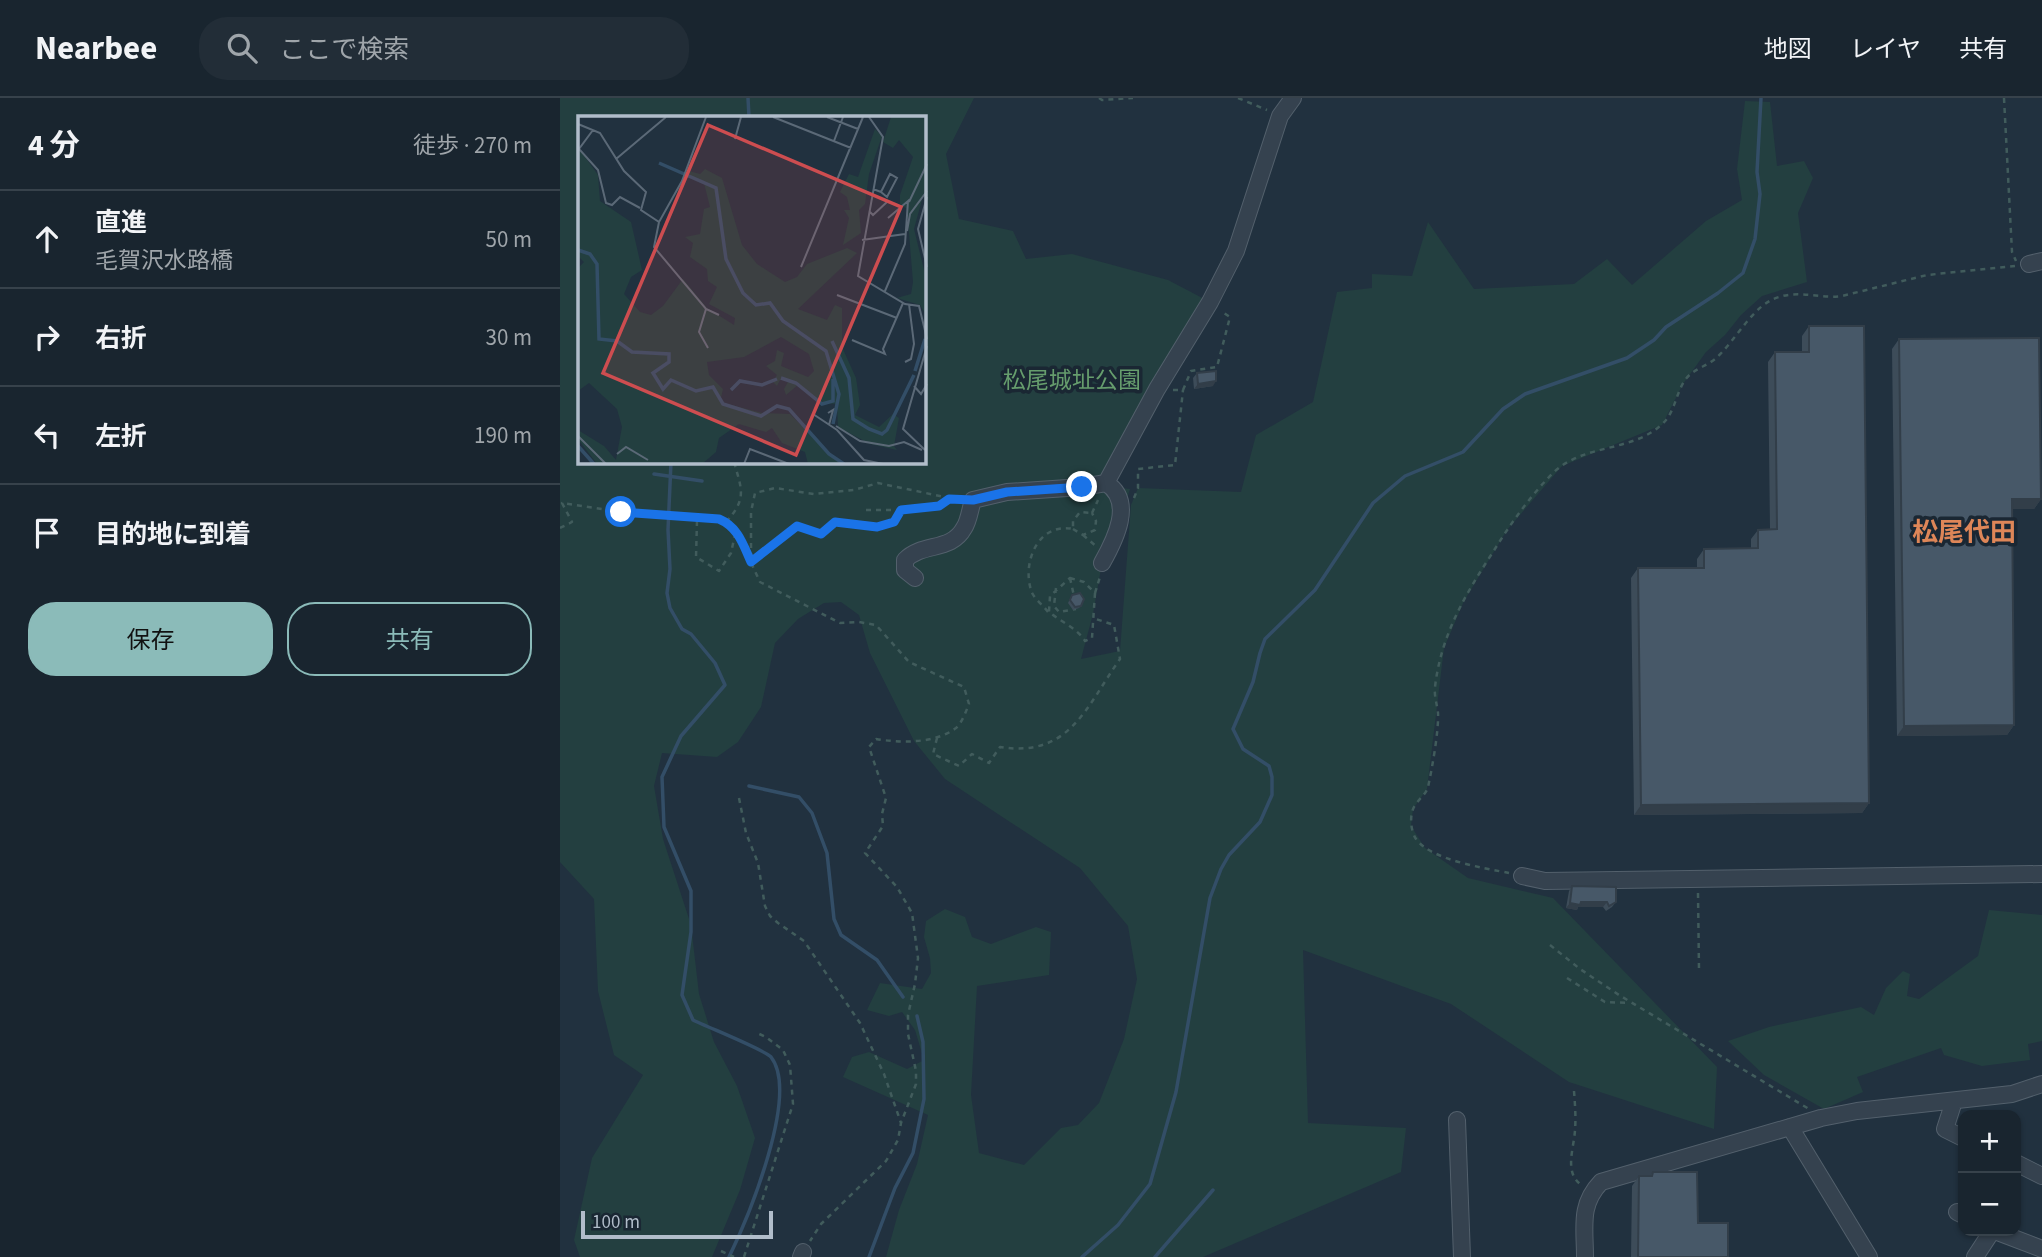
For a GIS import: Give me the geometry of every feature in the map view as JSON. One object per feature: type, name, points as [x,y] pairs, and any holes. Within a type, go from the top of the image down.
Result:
[{"type":"street","points":[[1106,483],[1157,389],[1210,302],[1236,251],[1280,116],[1293,98]]},
{"type":"street","points":[[915,578],[905,570],[905,560],[922,548],[938,547],[951,542],[965,528],[973,500],[1007,492],[1106,483],[1119,495],[1120,521],[1113,543],[1102,563]]},
{"type":"street","points":[[1522,876],[1545,881],[2042,874]]},
{"type":"street","points":[[1584,1257],[1585,1206],[1592,1191],[1601,1182],[1818,1119],[1857,1111],[2012,1094],[2042,1084]]},
{"type":"street","points":[[1954,1101],[1945,1129],[1958,1136]]},
{"type":"street","points":[[1457,1120],[1462,1257]]},
{"type":"street","points":[[1790,1128],[1869,1257]]},
{"type":"street","points":[[2021,1166],[2042,1176]]},
{"type":"street","points":[[1975,1257],[1990,1236]]},
{"type":"street","points":[[2007,1236],[2042,1248]]},
{"type":"path","points":[[1099,98],[1133,98]]},
{"type":"path","points":[[1238,98],[1280,116]]},
{"type":"path","points":[[2004,98],[2012,252],[2017,262],[2036,262]]},
{"type":"path","points":[[1522,876],[1448,859],[1425,848],[1415,838],[1411,826],[1412,809],[1427,789],[1438,716],[1434,688],[1446,636],[1464,597],[1522,508],[1554,472],[1570,461],[1630,442],[1662,425],[1674,408],[1686,378],[1715,359],[1770,300],[1802,294],[1842,296],[1927,275],[2036,262]]},
{"type":"path","points":[[1138,488],[1138,469],[1175,465],[1183,390],[1191,371],[1217,367],[1230,317],[1210,302]]},
{"type":"path","points":[[1157,389],[1183,390]]},
{"type":"path","points":[[726,522],[739,508],[741,486],[735,464]]},
{"type":"path","points":[[751,562],[751,512],[755,493],[775,488],[814,494],[853,490],[877,483],[949,499],[973,500]]},
{"type":"path","points":[[866,510],[939,506],[949,499]]},
{"type":"path","points":[[560,528],[572,522],[562,503],[621,512],[719,519],[736,530],[760,582],[840,623],[876,625],[909,662],[964,687],[969,704],[957,727],[937,738],[889,741],[876,739],[869,747],[886,798],[882,814],[883,826],[865,853],[897,887],[912,913],[918,958],[908,1015],[908,1034],[916,1084],[901,1123],[898,1140],[886,1161],[821,1224],[802,1254]]},
{"type":"path","points":[[751,562],[797,526],[821,534],[835,522],[877,527],[894,522],[901,510]]},
{"type":"path","points":[[1070,578],[1084,582],[1095,593],[1092,638],[1085,641],[1081,634],[1049,612],[1031,592],[1027,566],[1040,540],[1050,530],[1060,526],[1083,535],[1096,530],[1096,521],[1091,513],[1080,512],[1073,521],[1073,529]]},
{"type":"path","points":[[697,521],[696,557],[719,571],[731,553],[736,530]]},
{"type":"path","points":[[1049,612],[1050,596],[1070,578]]},
{"type":"path","points":[[1070,578],[1074,596]]},
{"type":"path","points":[[1056,589],[1054,606],[1059,611],[1079,608]]},
{"type":"path","points":[[1068,603],[1073,610]]},
{"type":"path","points":[[937,738],[933,754],[959,766],[972,754],[989,763],[1000,747],[1018,750],[1040,747],[1059,739],[1081,718],[1119,659],[1114,625],[1093,618]]},
{"type":"path","points":[[739,798],[746,832],[758,863],[765,906],[778,923],[804,941],[860,1023],[884,1074],[901,1123]]},
{"type":"path","points":[[1698,880],[1699,970]]},
{"type":"path","points":[[1550,944],[1580,969],[1632,1003],[1807,1106],[1818,1119]]},
{"type":"path","points":[[1567,978],[1605,1002],[1632,1003]]},
{"type":"path","points":[[744,1257],[793,1104],[790,1065],[783,1049],[755,1032]]},
{"type":"path","points":[[1574,1091],[1572,1174],[1577,1183],[1592,1191]]},
{"type":"path","points":[[721,1251],[734,1257]]},
{"type":"green space","name":"松尾城址公園","points":[[560,98],[974,98],[946,154],[959,219],[1013,231],[1026,259],[1072,254],[1168,280],[1210,302],[1106,482],[1114,487],[1130,489],[1113,543],[1102,563],[1093,614],[1081,659],[1120,651],[1131,505],[1138,488],[1241,492],[1256,435],[1313,402],[1337,292],[1372,288],[1372,274],[1412,276],[1428,222],[1474,289],[1574,284],[1607,259],[1632,285],[1706,221],[1742,200],[1737,169],[1745,101],[1770,102],[1777,166],[1804,161],[1813,178],[1798,213],[1807,282],[1762,296],[1706,352],[1683,384],[1662,425],[1562,466],[1507,530],[1464,601],[1444,648],[1427,789],[1413,809],[1411,826],[1425,848],[1468,878],[1553,898],[1717,1067],[1714,1129],[1569,1082],[1451,1004],[1303,950],[1308,1123],[1406,1128],[1401,1172],[1203,1257],[886,1257],[899,1210],[917,1164],[928,1115],[843,1077],[852,1057],[869,1052],[907,1069],[924,1060],[915,1030],[902,1012],[889,1016],[867,1010],[880,983],[922,989],[931,973],[924,937],[926,921],[945,909],[965,917],[972,937],[991,944],[1036,927],[1051,932],[1049,975],[977,986],[971,1095],[979,1153],[1024,1165],[1061,1128],[1078,1125],[1099,1103],[1124,1039],[1137,979],[1128,926],[1080,868],[945,779],[914,741],[870,653],[859,615],[841,602],[824,603],[798,619],[775,643],[761,707],[738,742],[717,757],[662,753],[654,786],[663,839],[691,925],[699,994],[714,1042],[737,1086],[755,1138],[740,1190],[712,1257],[580,1257],[574,1240],[592,1158],[643,1075],[614,1055],[598,991],[594,899],[560,862]]},
{"type":"green space","points":[[1989,910],[2042,915],[2042,1041],[2028,1044],[2030,1060],[1982,1066],[1944,1055],[1941,1048],[1857,1077],[1863,1092],[1824,1109],[1764,1075],[1728,1041],[1769,1027],[1861,1007],[1874,1015],[1886,988],[1903,971],[1910,974],[1907,996],[1919,999],[1978,956]]},
{"type":"building","points":[[1809,326],[1864,326],[1869,803],[1641,805],[1638,568],[1704,568],[1704,549],[1758,548],[1758,530],[1777,529],[1775,352],[1809,352]]},
{"type":"building","points":[[2039,338],[2041,499],[2012,499],[2014,725],[1904,726],[1899,339]]},
{"type":"building","points":[[1216,371],[1216,381],[1198,384],[1197,373]]},
{"type":"building","points":[[1080,593],[1084,599],[1081,606],[1075,607],[1070,600],[1072,595]]},
{"type":"building","points":[[1572,886],[1616,887],[1616,902],[1609,906],[1607,902],[1581,902],[1580,905],[1570,903]]},
{"type":"building","points":[[1653,1172],[1697,1172],[1698,1223],[1728,1223],[1728,1257],[1638,1257],[1639,1176],[1652,1176]]},
{"type":"waterway","points":[[748,98],[749,116]]},
{"type":"waterway","points":[[1082,1257],[1118,1225],[1150,1184],[1176,1092],[1210,898],[1229,855],[1260,822],[1272,795],[1269,766],[1243,749],[1233,729],[1253,682],[1265,639],[1315,590],[1373,503],[1405,476],[1463,452],[1503,409],[1525,394],[1627,358],[1743,273],[1755,239],[1760,194],[1757,172],[1761,98]]},
{"type":"waterway","points":[[671,464],[668,530],[670,569],[667,593],[670,608],[682,629],[691,634],[715,663],[725,685],[681,736],[662,777],[664,827],[691,891],[691,932],[682,995],[693,1020],[771,1057],[778,1075],[779,1098],[768,1156],[748,1214],[729,1257]]},
{"type":"waterway","points":[[654,474],[702,481]]},
{"type":"waterway","points":[[749,786],[799,797],[812,813],[827,853],[834,919],[841,935],[877,960],[903,997]]},
{"type":"waterway","points":[[869,1257],[895,1188],[913,1153],[924,1099],[923,1042],[917,1016]]},
{"type":"waterway","points":[[1155,1257],[1213,1190]]},
{"type":"district","name":"松尾代田","points":[[1964,532]]},
{"type":"route","points":[[621,512],[719,519],[736,530],[751,562],[797,526],[821,534],[835,522],[877,527],[894,522],[901,510],[939,506],[949,499],[973,500],[1007,492],[1082,487]]}]
